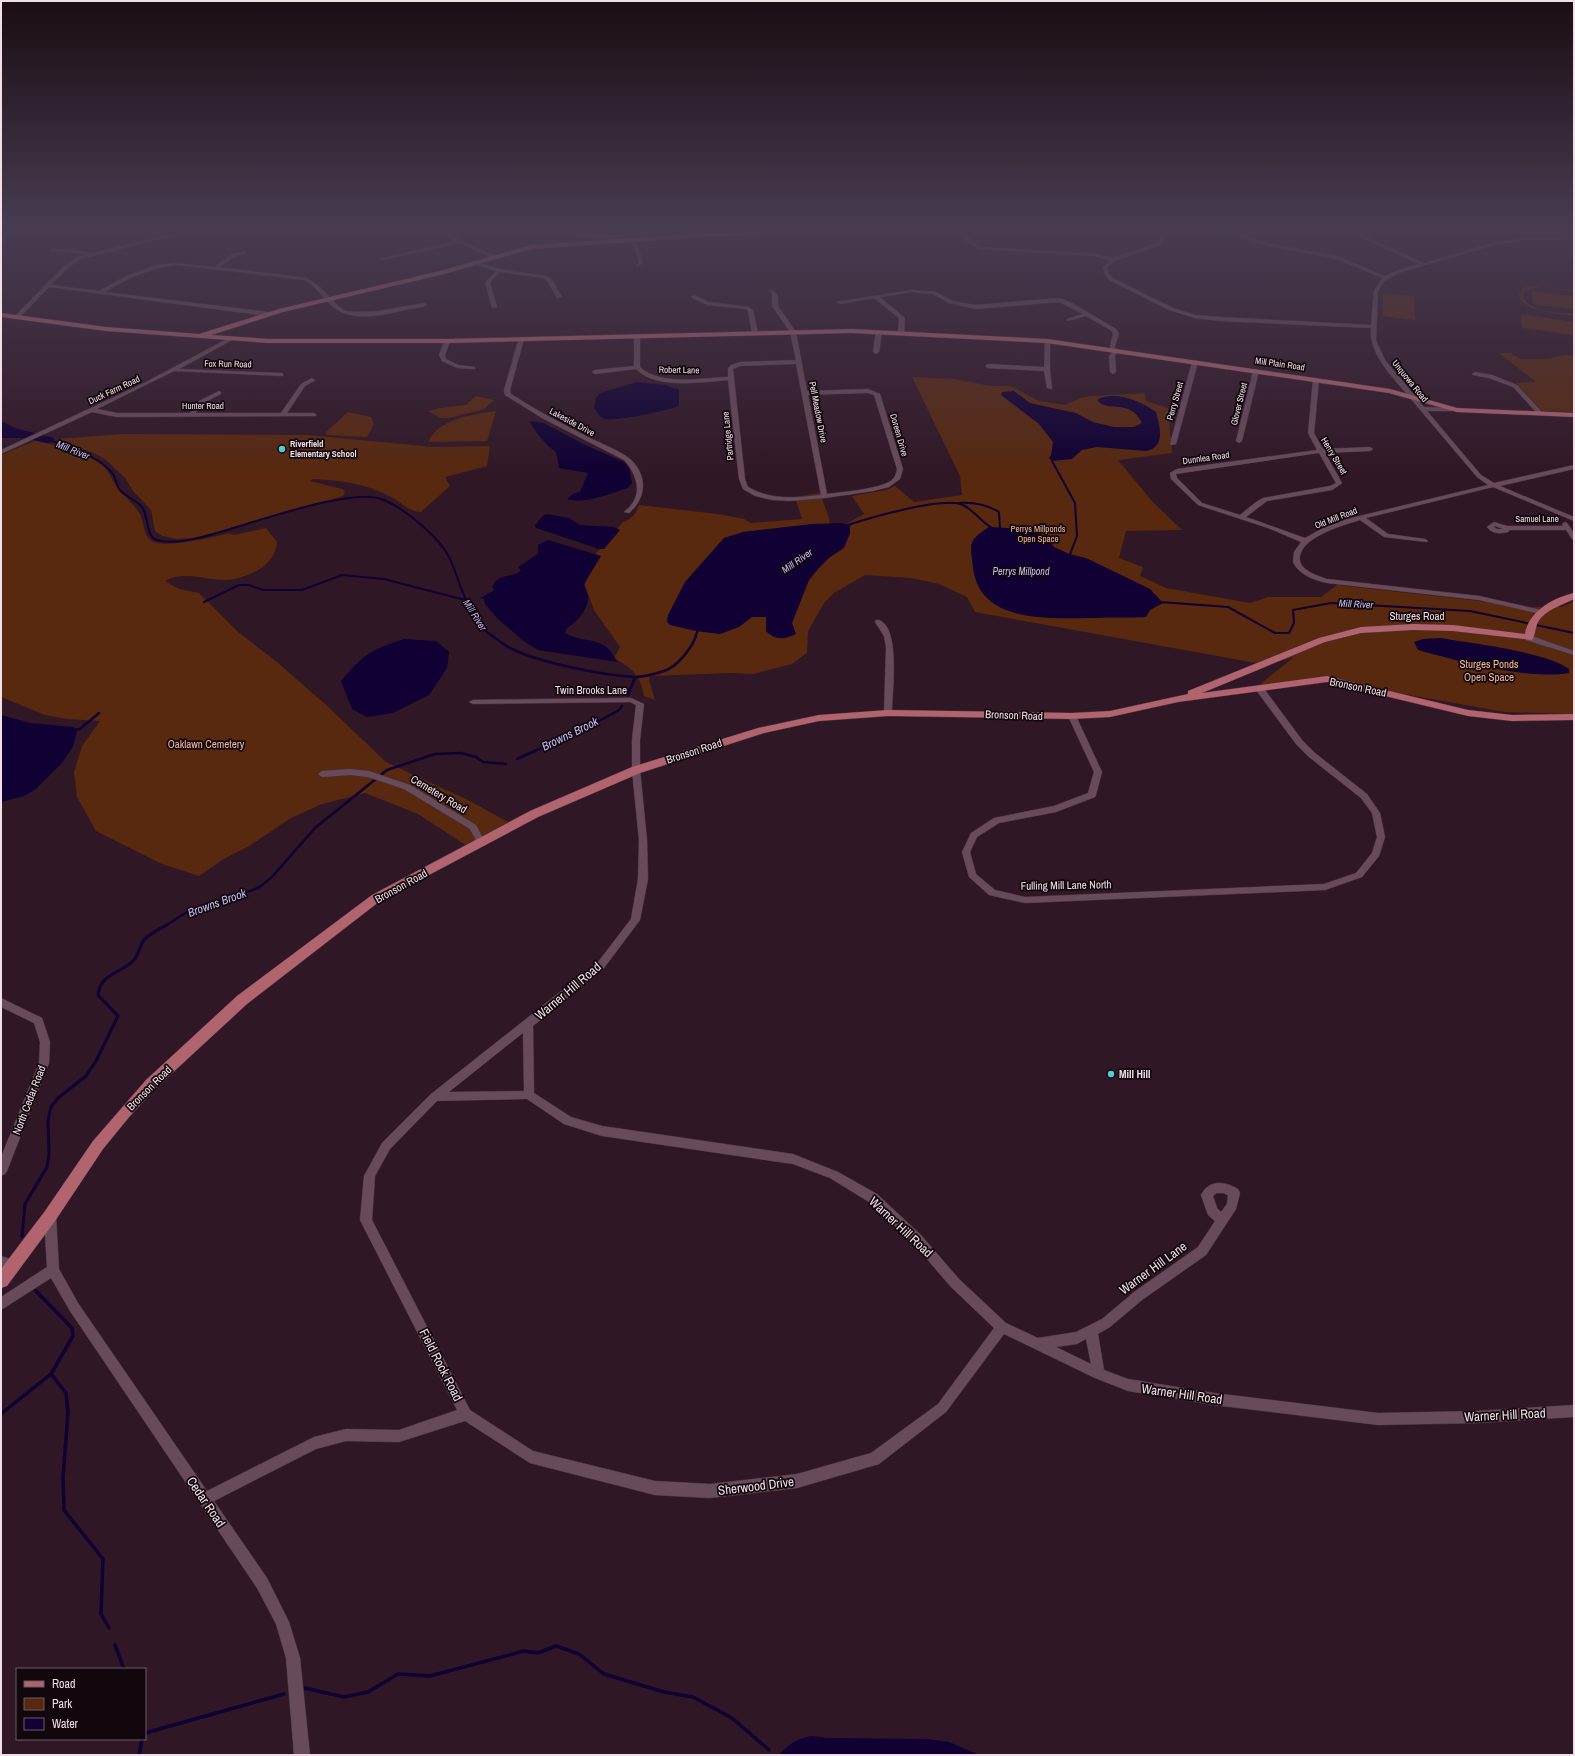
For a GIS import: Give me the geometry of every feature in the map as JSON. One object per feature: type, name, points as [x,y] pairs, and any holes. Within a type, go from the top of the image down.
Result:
[{"type":"main road","points":[[199,336],[206,332],[276,312]]},
{"type":"main road","name":"Mill Plain Road","points":[[1,315],[106,329],[231,339],[283,341],[447,341],[793,332],[879,332],[1047,341],[1390,391],[1452,409],[1574,415]]},
{"type":"main road","points":[[1530,635],[1539,613],[1574,596]]},
{"type":"main road","name":"Sturges Road","points":[[1178,699],[1322,640],[1361,630],[1413,627],[1453,628],[1530,635]]},
{"type":"main road","name":"Bronson Road","points":[[1,1281],[50,1216],[98,1146],[125,1112],[151,1084],[242,1000],[376,898],[534,814],[636,770],[717,743],[796,721],[845,715],[888,713],[1072,716],[1110,714],[1178,699],[1326,679],[1468,713],[1512,718],[1574,717]]},
{"type":"street","points":[[17,318],[23,312]]},
{"type":"street","points":[[252,312],[268,314]]},
{"type":"street","points":[[347,312],[356,314],[372,312]]},
{"type":"street","points":[[750,312],[755,333]]},
{"type":"street","points":[[779,312],[793,332]]},
{"type":"street","points":[[895,312],[902,318],[902,333]]},
{"type":"street","points":[[1083,312],[1115,331],[1112,356],[1113,372]]},
{"type":"street","points":[[1182,312],[1220,319],[1373,327]]},
{"type":"street","name":"Unquowa Road","points":[[1374,312],[1374,345],[1382,360],[1411,397],[1479,476],[1492,485],[1574,519]]},
{"type":"street","points":[[1069,320],[1087,314]]},
{"type":"street","name":"Pell Meadow Drive","points":[[793,332],[824,495]]},
{"type":"street","points":[[876,352],[879,332]]},
{"type":"street","points":[[595,372],[637,367],[637,336]]},
{"type":"street","name":"Duck Farm Road","points":[[1,452],[175,370],[231,339]]},
{"type":"street","name":"Lakeside Drive","points":[[521,339],[507,390],[508,395],[544,417],[626,458],[632,464],[640,479],[639,497],[634,507],[627,512]]},
{"type":"street","points":[[447,341],[442,355],[444,360],[457,366],[474,368]]},
{"type":"street","points":[[1047,341],[1047,369],[1050,388]]},
{"type":"street","points":[[731,378],[730,369],[735,365],[798,362]]},
{"type":"street","name":"Perry Street","points":[[1173,444],[1195,362]]},
{"type":"street","points":[[988,366],[1047,369]]},
{"type":"street","name":"Robert Lane","points":[[637,367],[644,374],[661,380],[731,378]]},
{"type":"street","name":"Fox Run Road","points":[[175,370],[198,372],[270,373],[281,375]]},
{"type":"street","name":"Glover Street","points":[[1239,441],[1256,371]]},
{"type":"street","points":[[1475,374],[1490,376],[1515,386],[1540,413]]},
{"type":"street","name":"Partridge Lane","points":[[731,378],[742,479],[745,488],[758,496],[774,499],[824,495]]},
{"type":"street","points":[[283,415],[303,385],[312,380]]},
{"type":"street","name":"Henry Street","points":[[1242,518],[1258,502],[1265,499],[1332,488],[1339,484],[1336,476],[1310,431],[1316,380]]},
{"type":"street","name":"Doreen Drive","points":[[805,393],[868,391],[877,394],[900,469],[898,477],[885,486],[824,495]]},
{"type":"street","points":[[192,415],[201,402],[219,393]]},
{"type":"street","name":"Mill Plain Road","points":[[1422,409],[1452,409]]},
{"type":"street","name":"Hunter Road","points":[[92,410],[117,415],[314,415]]},
{"type":"street","name":"Dunnlea Road","points":[[1306,541],[1197,502],[1174,479],[1174,473],[1180,470],[1321,451],[1370,449]]},
{"type":"street","name":"Old Mill Road","points":[[1539,613],[1479,598],[1322,580],[1302,569],[1296,561],[1299,548],[1306,541],[1335,526],[1361,518],[1492,485],[1574,467]]},
{"type":"street","points":[[1562,515],[1567,528],[1574,538]]},
{"type":"street","points":[[1361,518],[1386,536],[1426,541]]},
{"type":"street","name":"Samuel Lane","points":[[1507,528],[1567,528]]},
{"type":"street","points":[[879,622],[888,636],[890,647],[888,713]]},
{"type":"street","points":[[1530,635],[1574,652]]},
{"type":"street","name":"Fulling Mill Lane North","points":[[1072,716],[1098,772],[1092,795],[1056,809],[997,820],[974,834],[966,852],[972,875],[992,893],[1025,900],[1166,895],[1325,887],[1359,875],[1376,854],[1381,837],[1376,813],[1364,796],[1312,755],[1303,746],[1258,688]]},
{"type":"street","name":"Twin Brooks Lane","points":[[473,702],[639,702],[636,740],[636,770]]},
{"type":"street","name":"Warner Hill Road","points":[[636,770],[643,840],[644,879],[635,920],[601,965],[528,1024],[529,1095],[568,1121],[602,1131],[793,1159],[834,1176],[873,1198],[917,1238],[955,1283],[1002,1327],[1099,1374],[1128,1385],[1147,1389],[1378,1419],[1478,1417],[1574,1411]]},
{"type":"street","name":"Cemetery Road","points":[[322,774],[350,772],[385,778],[407,787],[472,827],[492,836]]},
{"type":"street","name":"Cemetery Road","points":[[472,827],[481,842]]},
{"type":"street","name":"North Cedar Road","points":[[1,1002],[38,1021],[45,1042],[44,1063],[1,1171]]},
{"type":"street","name":"Field Rock Road","points":[[204,1499],[314,1442],[346,1435],[399,1436],[466,1414],[366,1220],[370,1176],[386,1146],[435,1096],[528,1024]]},
{"type":"street","points":[[435,1096],[529,1095]]},
{"type":"street","name":"Cedar Road","points":[[50,1216],[53,1270],[74,1307],[262,1583],[284,1628],[293,1658],[302,1755]]},
{"type":"street","name":"Warner Hill Lane","points":[[1037,1344],[1077,1338],[1106,1323],[1138,1296],[1202,1251],[1222,1220]]},
{"type":"street","points":[[1,1261],[13,1265]]},
{"type":"street","points":[[1,1304],[53,1270]]},
{"type":"street","name":"Sherwood Drive","points":[[466,1414],[530,1457],[655,1488],[710,1491],[797,1481],[874,1459],[899,1441],[942,1408],[1002,1327]]},
{"type":"street","points":[[1091,1330],[1099,1374]]},
{"type":"green space","points":[[1383,312],[1415,312],[1415,320],[1383,316]]},
{"type":"green space","points":[[1546,312],[1574,314],[1574,316]]},
{"type":"green space","points":[[1521,314],[1574,322],[1574,335],[1522,328]]},
{"type":"green space","points":[[1499,353],[1510,353],[1521,359],[1546,359],[1566,355],[1574,356],[1574,412],[1542,411],[1516,383],[1536,382]]},
{"type":"green space","name":"Perrys Millponds Open Space","points":[[912,377],[954,379],[991,386],[1011,386],[1039,401],[1065,405],[1090,396],[1145,393],[1146,401],[1168,408],[1172,453],[1118,460],[1152,501],[1182,530],[1126,531],[1119,558],[1143,567],[1140,576],[1166,588],[1250,603],[1268,597],[1321,597],[1337,585],[1533,607],[1562,607],[1574,601],[1574,714],[1504,712],[1326,680],[1259,685],[1294,657],[1267,665],[975,612],[967,597],[939,584],[911,578],[865,575],[834,593],[824,603],[808,631],[807,653],[792,664],[753,674],[732,673],[650,676],[649,680],[655,700],[644,696],[643,689],[638,678],[630,669],[614,658],[620,647],[594,610],[585,585],[593,557],[623,522],[633,516],[639,505],[718,514],[744,519],[751,523],[802,519],[795,497],[820,493],[829,518],[830,527],[839,528],[864,514],[852,496],[886,490],[895,486],[914,502],[962,495],[960,476]]},
{"type":"green space","points":[[476,396],[494,400],[484,409],[449,418],[441,418],[428,411],[466,405]]},
{"type":"green space","points":[[496,411],[487,441],[428,442],[433,434],[448,423],[467,416]]},
{"type":"green space","points":[[348,412],[371,417],[374,424],[367,437],[328,435],[325,433]]},
{"type":"green space","name":"Riverfield Elementary School","points":[[123,434],[308,435],[433,447],[490,446],[487,466],[445,477],[450,486],[421,512],[417,512],[395,499],[363,486],[333,480],[313,479],[310,481],[342,489],[345,491],[343,496],[196,538],[176,539],[162,536],[155,531],[151,510],[133,491],[126,479],[106,460],[96,454],[56,439]]},
{"type":"green space","name":"Oaklawn Cemetery","points":[[35,441],[72,450],[100,463],[107,470],[118,488],[138,510],[147,536],[152,541],[167,544],[178,543],[230,533],[234,535],[266,528],[277,542],[272,557],[267,564],[260,569],[236,579],[220,580],[180,576],[165,581],[179,589],[199,593],[237,631],[277,662],[325,704],[386,762],[468,800],[508,822],[467,846],[418,814],[365,793],[322,804],[291,818],[249,846],[222,860],[199,876],[162,864],[96,831],[77,797],[74,772],[82,746],[100,721],[67,719],[45,715],[1,697],[1,455]]},
{"type":"water","points":[[637,382],[665,385],[679,390],[679,406],[619,419],[605,419],[599,415],[594,408],[596,398],[600,393]]},
{"type":"water","points":[[1014,391],[1030,403],[1076,413],[1093,422],[1114,427],[1134,427],[1142,423],[1137,415],[1131,410],[1107,406],[1097,400],[1111,396],[1128,398],[1143,404],[1156,412],[1160,430],[1159,441],[1152,449],[1146,451],[1097,447],[1082,450],[1072,459],[1052,461],[1049,458],[1051,455],[1053,442],[1039,424],[1001,395],[1002,392]]},
{"type":"water","points":[[1,421],[15,428],[54,438],[53,442],[47,443],[25,438],[1,438]]},
{"type":"water","points":[[530,422],[544,423],[583,444],[624,462],[629,468],[632,483],[628,488],[598,498],[581,501],[567,499],[573,494],[580,492],[588,473],[559,468],[556,452],[538,434]]},
{"type":"water","points":[[547,514],[569,518],[580,525],[614,527],[620,530],[604,549],[599,549],[536,528],[535,525],[543,516]]},
{"type":"water","points":[[841,523],[850,525],[850,533],[844,548],[830,557],[809,580],[792,623],[796,634],[780,638],[769,634],[766,631],[766,617],[752,617],[739,627],[720,634],[696,631],[670,625],[667,622],[668,615],[685,582],[724,538],[743,532],[812,524]]},
{"type":"water","name":"Perrys Millpond","points":[[989,527],[1027,529],[1047,538],[1054,547],[1069,554],[1086,558],[1150,589],[1163,603],[1150,610],[1146,617],[1039,617],[1003,609],[989,599],[978,586],[973,567],[971,553],[972,543],[977,536]]},
{"type":"water","points":[[548,540],[601,556],[584,584],[588,598],[585,609],[577,620],[566,629],[565,633],[573,637],[607,647],[617,662],[538,650],[525,642],[498,619],[485,604],[484,599],[480,598],[495,590],[492,587],[501,578],[521,571],[518,567],[538,554],[538,545]]},
{"type":"water","points":[[1441,638],[1508,649],[1543,657],[1569,669],[1569,673],[1534,674],[1493,668],[1418,650],[1414,642],[1423,639]]},
{"type":"water","points":[[404,639],[436,641],[449,652],[447,668],[429,695],[393,713],[367,717],[352,709],[341,681],[368,654],[383,646]]},
{"type":"water","points":[[1,715],[30,723],[73,727],[77,731],[73,747],[61,764],[36,789],[24,796],[1,802]]},
{"type":"water","points":[[812,1736],[829,1738],[927,1739],[949,1742],[979,1755],[779,1755],[794,1742],[802,1738]]},
{"type":"waterway","name":"Mill River","points":[[52,441],[85,454],[100,462],[107,468],[113,474],[120,490],[142,507],[146,516],[149,531],[153,538],[162,541],[180,541],[202,537],[295,510],[347,498],[368,497],[384,500],[402,510],[421,524],[438,541],[449,557],[466,601],[472,612],[485,631],[494,637]]},
{"type":"waterway","points":[[1052,461],[1075,503],[1077,536],[1069,557]]},
{"type":"waterway","name":"Mill River","points":[[848,525],[906,509],[940,503],[953,503],[967,507],[984,523],[992,528]]},
{"type":"waterway","points":[[958,503],[979,504],[999,512],[1000,529]]},
{"type":"waterway","points":[[204,602],[239,585],[249,585],[263,590],[302,590],[342,575],[384,579],[465,600]]},
{"type":"waterway","name":"Mill River","points":[[1160,602],[1228,607],[1275,633],[1289,633],[1294,623],[1293,610],[1331,603],[1470,611],[1574,633]]},
{"type":"waterway","name":"Mill River","points":[[695,637],[698,630]]},
{"type":"waterway","name":"Mill River","points":[[492,636],[509,648],[539,659],[589,671],[634,677],[660,672],[674,666],[687,652],[696,636]]},
{"type":"waterway","name":"Browns Brook","points":[[628,695],[635,677]]},
{"type":"waterway","name":"Browns Brook","points":[[517,759],[590,726],[619,710],[622,706]]},
{"type":"waterway","points":[[73,730],[80,729],[99,713]]},
{"type":"waterway","name":"Browns Brook","points":[[165,926],[190,910],[207,906],[258,888],[271,878],[315,828],[387,770],[435,754],[461,753],[476,757],[483,762],[506,764]]},
{"type":"waterway","name":"Browns Brook","points":[[22,1237],[25,1204],[47,1167],[49,1154],[48,1120],[51,1107],[58,1098],[86,1076],[96,1061],[118,1016],[98,995],[100,987],[112,974],[129,965],[134,960],[146,937],[165,926]]},
{"type":"waterway","name":"Browns Brook","points":[[36,1291],[72,1328],[73,1336],[51,1374]]},
{"type":"waterway","name":"Browns Brook","points":[[1,1414],[51,1374]]},
{"type":"waterway","points":[[51,1374],[66,1393],[68,1413],[63,1477],[64,1510],[103,1559],[101,1614],[109,1628]]},
{"type":"waterway","points":[[115,1645],[124,1668]]},
{"type":"waterway","points":[[305,1688],[344,1697],[368,1692],[398,1674],[430,1676],[524,1651],[538,1653],[556,1646],[579,1654],[604,1674],[664,1692],[693,1697],[732,1718],[769,1750]]},
{"type":"waterway","points":[[146,1733],[284,1694]]},
{"type":"waterway","points":[[139,1755],[142,1740]]},
{"type":"place","name":"Riverfield Elementary School","points":[[282,449]]},
{"type":"place","name":"Mill Hill","points":[[1111,1074]]},
{"type":"park label","name":"Sturges Ponds Open Space","points":[[1489,670]]}]
